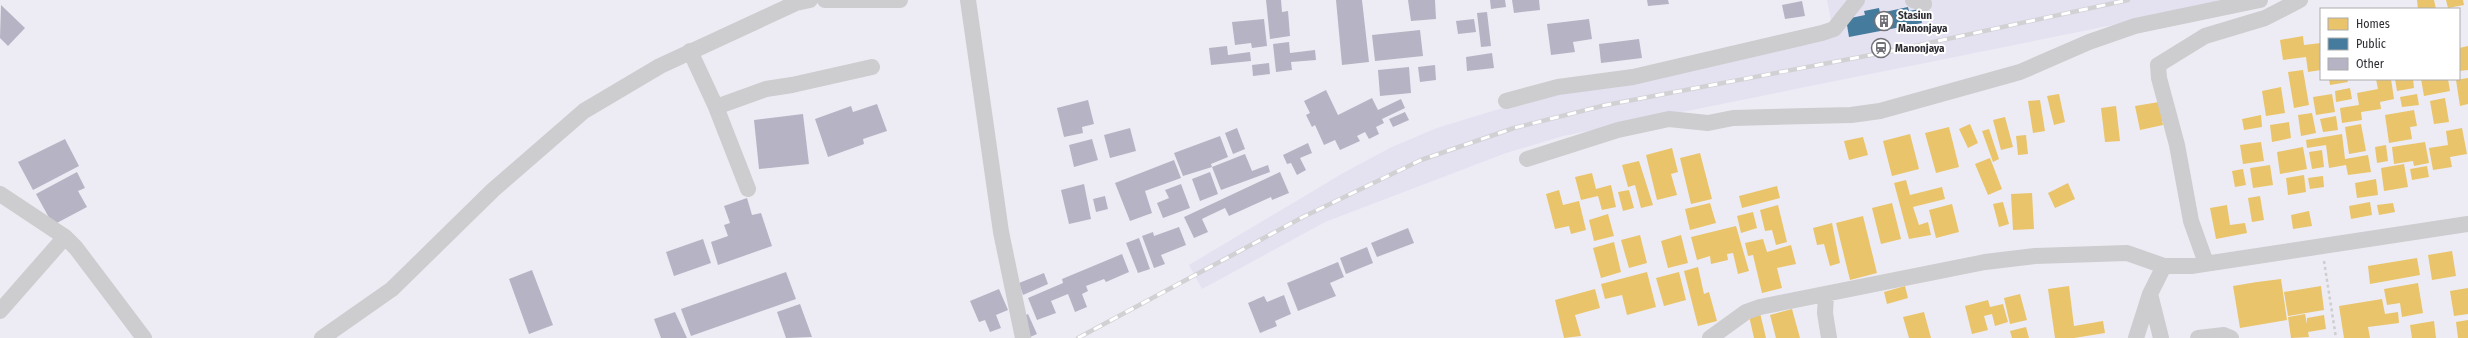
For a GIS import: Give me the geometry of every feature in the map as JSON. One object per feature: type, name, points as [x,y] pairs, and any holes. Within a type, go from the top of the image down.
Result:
[{"type":"street","points":[[322,338],[392,289],[493,190],[584,110],[660,66],[690,51],[796,3],[810,0]]},
{"type":"street","points":[[825,0],[900,0]]},
{"type":"street","points":[[968,0],[1001,232],[1024,338]]},
{"type":"street","points":[[1506,101],[1558,87],[1633,77],[1822,33],[1834,29],[1857,0]]},
{"type":"street","points":[[1527,159],[1618,130],[1669,119],[1708,122],[1733,118],[1851,115],[1880,111],[1985,84],[2020,72],[2089,42],[2135,26],[2260,0]]},
{"type":"street","points":[[2206,263],[2191,221],[2177,145],[2159,78],[2158,65],[2205,36],[2266,18],[2300,0]]},
{"type":"street","points":[[690,51],[716,107],[748,189]]},
{"type":"street","points":[[716,107],[766,89],[792,85],[872,67]]},
{"type":"street","points":[[0,194],[65,237],[76,248],[144,338]]},
{"type":"street","points":[[1710,338],[1753,309],[1985,262],[2035,256],[2127,253],[2164,266],[2206,263],[2242,259],[2321,245],[2393,237],[2468,224]]},
{"type":"street","points":[[0,311],[65,237]]},
{"type":"street","points":[[2136,338],[2150,294],[2164,266]]},
{"type":"street","points":[[2150,294],[2161,338]]},
{"type":"street","points":[[1826,295],[1825,313],[1829,338]]},
{"type":"street","points":[[2198,338],[2224,335],[2231,338]]},
{"type":"path","points":[[2321,245],[2336,338]]},
{"type":"shaded area","points":[[1827,0],[2237,0],[1563,136],[1506,153],[1325,222],[1202,289],[1189,265],[1345,172],[1392,147],[1437,128],[1496,110],[1592,87],[1834,36]]},
{"type":"building: Homes","points":[[2417,0],[2434,0],[2436,8],[2418,8]]},
{"type":"building: Homes","points":[[2446,0],[2463,0],[2464,5],[2448,8]]},
{"type":"building: Homes","points":[[2303,36],[2304,45],[2320,43],[2320,70],[2308,72],[2306,57],[2283,60],[2280,40]]},
{"type":"building: Homes","points":[[2468,46],[2468,70],[2460,71],[2460,48]]},
{"type":"building: Homes","points":[[2303,70],[2309,105],[2294,108],[2288,72]]},
{"type":"building: Homes","points":[[2468,78],[2468,104],[2460,106],[2456,80]]},
{"type":"building: Homes","points":[[2329,80],[2347,80],[2348,82],[2330,85]]},
{"type":"building: Homes","points":[[2376,80],[2391,80],[2394,99],[2380,102],[2381,109],[2361,112],[2362,120],[2342,123],[2340,108],[2359,105],[2357,93],[2378,89]]},
{"type":"building: Homes","points":[[2395,80],[2413,80],[2414,88],[2397,91]]},
{"type":"building: Homes","points":[[2421,80],[2448,80],[2450,91],[2424,96]]},
{"type":"building: Homes","points":[[2281,87],[2285,113],[2266,116],[2262,91]]},
{"type":"building: Homes","points":[[2350,88],[2352,99],[2336,102],[2335,91]]},
{"type":"building: Homes","points":[[2059,94],[2065,122],[2054,125],[2047,96]]},
{"type":"building: Homes","points":[[2332,94],[2335,112],[2316,115],[2313,97]]},
{"type":"building: Homes","points":[[2417,94],[2419,105],[2402,107],[2400,97]]},
{"type":"building: Homes","points":[[2445,98],[2449,122],[2434,124],[2430,101]]},
{"type":"building: Homes","points":[[2040,100],[2045,131],[2033,133],[2028,101]]},
{"type":"building: Homes","points":[[2159,102],[2163,125],[2140,130],[2135,106]]},
{"type":"building: Homes","points":[[2116,106],[2120,141],[2105,142],[2101,108]]},
{"type":"building: Homes","points":[[2414,110],[2417,126],[2410,127],[2412,139],[2389,143],[2385,115]]},
{"type":"building: Homes","points":[[2312,113],[2316,133],[2301,136],[2298,115]]},
{"type":"building: Homes","points":[[2261,115],[2262,127],[2244,130],[2242,119]]},
{"type":"building: Homes","points":[[2336,116],[2338,130],[2323,132],[2320,119]]},
{"type":"building: Homes","points":[[2005,117],[2013,147],[2001,150],[1993,120]]},
{"type":"building: Homes","points":[[2289,122],[2291,138],[2272,142],[2270,125]]},
{"type":"building: Homes","points":[[1970,124],[1978,143],[1968,148],[1959,129]]},
{"type":"building: Homes","points":[[2361,124],[2366,151],[2349,154],[2345,127]]},
{"type":"building: Homes","points":[[1949,127],[1959,167],[1936,173],[1925,133]]},
{"type":"building: Homes","points":[[2462,128],[2467,154],[2450,157],[2452,167],[2433,170],[2429,148],[2448,145],[2446,131]]},
{"type":"building: Homes","points":[[1989,129],[1999,159],[1993,162],[1982,131]]},
{"type":"building: Homes","points":[[1910,134],[1919,169],[1892,176],[1883,141]]},
{"type":"building: Homes","points":[[2342,134],[2345,159],[2368,155],[2371,172],[2348,175],[2346,165],[2329,168],[2326,145],[2307,148],[2306,140]]},
{"type":"building: Homes","points":[[2026,135],[2028,154],[2018,155],[2016,136]]},
{"type":"building: Homes","points":[[1863,137],[1868,155],[1849,160],[1844,141]]},
{"type":"building: Homes","points":[[2261,142],[2264,161],[2243,164],[2240,145]]},
{"type":"building: Homes","points":[[2425,142],[2429,163],[2414,166],[2413,161],[2394,164],[2392,147]]},
{"type":"building: Homes","points":[[2386,145],[2388,161],[2377,163],[2375,147]]},
{"type":"building: Homes","points":[[2303,147],[2307,169],[2280,174],[2277,152]]},
{"type":"building: Homes","points":[[1672,148],[1678,172],[1671,174],[1677,195],[1657,200],[1646,155]]},
{"type":"building: Homes","points":[[2322,150],[2324,167],[2312,169],[2309,152]]},
{"type":"building: Homes","points":[[1700,153],[1712,199],[1691,204],[1680,158]]},
{"type":"building: Homes","points":[[1990,158],[2002,189],[1988,195],[1975,164]]},
{"type":"building: Homes","points":[[1639,161],[1653,205],[1641,208],[1635,185],[1628,187],[1622,165]]},
{"type":"building: Homes","points":[[2404,164],[2408,187],[2384,191],[2381,168]]},
{"type":"building: Homes","points":[[2270,165],[2273,185],[2253,188],[2250,168]]},
{"type":"building: Homes","points":[[2427,166],[2429,177],[2412,180],[2410,169]]},
{"type":"building: Homes","points":[[2243,169],[2246,185],[2235,187],[2232,171]]},
{"type":"building: Homes","points":[[1592,173],[1596,189],[1611,185],[1616,207],[1602,210],[1598,196],[1581,200],[1575,177]]},
{"type":"building: Homes","points":[[2304,175],[2306,192],[2288,195],[2286,178]]},
{"type":"building: Homes","points":[[2323,176],[2324,187],[2310,189],[2308,178]]},
{"type":"building: Homes","points":[[2376,179],[2378,195],[2357,198],[2355,183]]},
{"type":"building: Homes","points":[[1906,180],[1910,195],[1942,187],[1945,199],[1913,207],[1919,225],[1928,222],[1931,235],[1909,239],[1894,183]]},
{"type":"building: Homes","points":[[2068,183],[2075,199],[2055,208],[2048,193]]},
{"type":"building: Homes","points":[[1777,186],[1780,198],[1742,208],[1739,196]]},
{"type":"building: Homes","points":[[1559,190],[1563,205],[1579,201],[1586,230],[1571,234],[1569,226],[1555,229],[1546,194]]},
{"type":"building: Homes","points":[[1629,190],[1634,208],[1623,211],[1618,192]]},
{"type":"building: Homes","points":[[2032,193],[2034,229],[2013,230],[2011,194]]},
{"type":"building: Homes","points":[[2260,196],[2264,220],[2252,222],[2248,198]]},
{"type":"building: Homes","points":[[2003,202],[2009,224],[1999,227],[1993,204]]},
{"type":"building: Homes","points":[[2370,202],[2372,215],[2351,219],[2349,206]]},
{"type":"building: Homes","points":[[1710,203],[1716,223],[1690,230],[1685,209]]},
{"type":"building: Homes","points":[[1892,203],[1901,239],[1881,244],[1872,208]]},
{"type":"building: Homes","points":[[2393,203],[2395,212],[2379,215],[2377,205]]},
{"type":"building: Homes","points":[[1952,204],[1959,232],[1936,238],[1929,210]]},
{"type":"building: Homes","points":[[1778,205],[1787,242],[1776,245],[1772,230],[1765,231],[1760,210]]},
{"type":"building: Homes","points":[[2227,205],[2230,225],[2245,223],[2247,233],[2216,239],[2210,208]]},
{"type":"building: Homes","points":[[2309,211],[2312,226],[2293,229],[2291,215]]},
{"type":"building: Homes","points":[[1753,212],[1757,228],[1741,233],[1737,216]]},
{"type":"building: Homes","points":[[1608,214],[1614,236],[1594,241],[1589,220]]},
{"type":"building: Homes","points":[[1863,216],[1877,273],[1850,280],[1836,223]]},
{"type":"building: Homes","points":[[1832,223],[1840,263],[1830,266],[1824,244],[1817,245],[1813,228]]},
{"type":"building: Homes","points":[[1736,226],[1749,271],[1738,274],[1733,253],[1727,254],[1728,260],[1711,264],[1710,256],[1697,260],[1691,237]]},
{"type":"building: Homes","points":[[1640,235],[1647,263],[1629,268],[1621,240]]},
{"type":"building: Homes","points":[[1681,235],[1688,263],[1668,268],[1661,241]]},
{"type":"building: Homes","points":[[1763,239],[1767,252],[1791,245],[1796,264],[1777,268],[1782,288],[1762,293],[1753,255],[1748,256],[1745,243]]},
{"type":"building: Homes","points":[[1614,242],[1621,272],[1601,278],[1593,248]]},
{"type":"building: Homes","points":[[2452,251],[2456,276],[2432,280],[2428,255]]},
{"type":"building: Homes","points":[[2417,258],[2420,275],[2370,284],[2368,266]]},
{"type":"building: Homes","points":[[1698,267],[1704,294],[1709,292],[1717,321],[1698,326],[1684,271]]},
{"type":"building: Homes","points":[[1647,272],[1656,307],[1627,315],[1622,295],[1605,299],[1601,284]]},
{"type":"building: Homes","points":[[1679,272],[1686,300],[1664,306],[1656,278]]},
{"type":"building: Homes","points":[[2281,279],[2287,320],[2240,328],[2233,286]]},
{"type":"building: Homes","points":[[2418,283],[2423,313],[2402,317],[2400,303],[2387,305],[2384,289]]},
{"type":"building: Homes","points":[[1905,286],[1908,298],[1887,304],[1884,292]]},
{"type":"building: Homes","points":[[2069,286],[2074,326],[2103,321],[2105,333],[2074,338],[2055,338],[2048,289]]},
{"type":"building: Homes","points":[[2321,286],[2324,310],[2288,316],[2284,292]]},
{"type":"building: Homes","points":[[2468,288],[2468,314],[2454,316],[2450,291]]},
{"type":"building: Homes","points":[[1595,289],[1600,308],[1575,315],[1581,336],[1564,338],[1555,300]]},
{"type":"building: Homes","points":[[2020,294],[2027,320],[2010,324],[2004,298]]},
{"type":"building: Homes","points":[[2382,299],[2385,314],[2398,312],[2399,323],[2368,327],[2370,338],[2344,338],[2339,306]]},
{"type":"building: Homes","points":[[1988,300],[1990,307],[2003,304],[2008,322],[1995,326],[1992,314],[1984,316],[1988,330],[1972,334],[1965,306]]},
{"type":"building: Homes","points":[[1792,309],[1800,338],[1776,338],[1770,315]]},
{"type":"building: Homes","points":[[1924,312],[1931,338],[1909,338],[1903,317]]},
{"type":"building: Homes","points":[[1760,313],[1766,338],[1754,338],[1749,316]]},
{"type":"building: Homes","points":[[2305,314],[2307,324],[2307,318],[2324,315],[2326,329],[2308,332],[2309,337],[2291,338],[2288,317]]},
{"type":"building: Homes","points":[[2468,320],[2468,338],[2458,338],[2456,322]]},
{"type":"building: Homes","points":[[2434,321],[2436,338],[2412,338],[2410,325]]},
{"type":"building: Homes","points":[[2026,327],[2029,338],[2012,338],[2010,331]]},
{"type":"building: Public","name":"Stasiun Manonjaya","points":[[1908,7],[1909,11],[1919,9],[1922,23],[1849,37],[1846,19],[1865,15],[1864,11],[1879,8],[1880,13]]},
{"type":"building: Other","points":[[1266,0],[1281,0],[1282,12],[1288,11],[1290,36],[1270,39]]},
{"type":"building: Other","points":[[1336,0],[1362,0],[1369,62],[1342,65]]},
{"type":"building: Other","points":[[1408,0],[1435,0],[1436,19],[1411,21]]},
{"type":"building: Other","points":[[1490,0],[1505,0],[1506,7],[1491,9]]},
{"type":"building: Other","points":[[1512,0],[1539,0],[1540,10],[1514,13]]},
{"type":"building: Other","points":[[1647,0],[1668,0],[1669,4],[1648,6]]},
{"type":"building: Other","points":[[1802,1],[1805,16],[1785,19],[1782,5]]},
{"type":"building: Other","points":[[1,5],[25,28],[8,46],[0,38]]},
{"type":"building: Other","points":[[1487,12],[1491,46],[1481,47],[1477,13]]},
{"type":"building: Other","points":[[1264,19],[1267,46],[1252,48],[1251,43],[1235,45],[1232,22]]},
{"type":"building: Other","points":[[1474,19],[1476,32],[1458,34],[1456,21]]},
{"type":"building: Other","points":[[1589,19],[1592,39],[1573,42],[1575,52],[1551,55],[1547,24]]},
{"type":"building: Other","points":[[1420,30],[1423,56],[1375,61],[1372,35]]},
{"type":"building: Other","points":[[1639,39],[1642,58],[1601,63],[1599,44]]},
{"type":"building: Other","points":[[1289,42],[1290,53],[1315,50],[1316,60],[1291,62],[1292,70],[1276,72],[1273,44]]},
{"type":"building: Other","points":[[1227,46],[1228,55],[1250,52],[1251,61],[1211,65],[1209,48]]},
{"type":"building: Other","points":[[1492,53],[1494,68],[1467,71],[1466,57]]},
{"type":"building: Other","points":[[1269,63],[1270,74],[1253,76],[1252,65]]},
{"type":"building: Other","points":[[1435,65],[1436,80],[1420,82],[1418,67]]},
{"type":"building: Other","points":[[1409,67],[1411,93],[1380,96],[1378,70]]},
{"type":"building: Other","points":[[1326,90],[1338,115],[1372,98],[1378,110],[1401,99],[1405,108],[1382,119],[1384,123],[1376,127],[1379,134],[1369,139],[1365,132],[1357,136],[1360,141],[1340,150],[1335,140],[1324,145],[1315,125],[1312,127],[1306,115],[1310,113],[1304,101]]},
{"type":"building: Other","points":[[1088,100],[1094,124],[1082,127],[1083,133],[1064,137],[1057,108]]},
{"type":"building: Other","points":[[877,104],[887,131],[863,139],[864,144],[828,157],[815,119],[851,106],[853,112]]},
{"type":"building: Other","points":[[1405,112],[1409,120],[1393,127],[1389,119]]},
{"type":"building: Other","points":[[803,114],[809,164],[759,169],[754,120]]},
{"type":"building: Other","points":[[1130,128],[1136,151],[1110,158],[1104,135]]},
{"type":"building: Other","points":[[1237,128],[1245,149],[1233,154],[1225,133]]},
{"type":"building: Other","points":[[1220,136],[1228,157],[1211,164],[1212,167],[1183,176],[1174,153]]},
{"type":"building: Other","points":[[65,139],[79,166],[33,190],[18,162]]},
{"type":"building: Other","points":[[1092,139],[1098,160],[1074,167],[1069,145]]},
{"type":"building: Other","points":[[1308,143],[1312,153],[1300,158],[1306,170],[1297,175],[1291,163],[1287,164],[1283,155]]},
{"type":"building: Other","points":[[1245,154],[1252,171],[1268,165],[1270,172],[1221,190],[1212,167]]},
{"type":"building: Other","points":[[1174,160],[1181,178],[1145,191],[1152,213],[1130,221],[1115,183]]},
{"type":"building: Other","points":[[77,172],[85,188],[78,191],[87,207],[53,225],[36,194]]},
{"type":"building: Other","points":[[1210,172],[1218,194],[1200,201],[1192,179]]},
{"type":"building: Other","points":[[1280,172],[1289,193],[1272,200],[1271,197],[1229,216],[1225,208],[1208,216],[1202,219],[1208,232],[1194,238],[1184,217]]},
{"type":"building: Other","points":[[1084,184],[1091,219],[1069,224],[1061,190]]},
{"type":"building: Other","points":[[1181,184],[1190,208],[1163,218],[1157,203],[1169,198],[1165,190]]},
{"type":"building: Other","points":[[1105,196],[1108,209],[1096,212],[1093,199]]},
{"type":"building: Other","points":[[747,198],[752,215],[761,213],[772,246],[718,265],[711,242],[728,236],[724,225],[730,223],[724,206]]},
{"type":"building: Other","points":[[1179,227],[1186,245],[1161,255],[1165,264],[1154,268],[1142,236],[1153,232],[1154,236]]},
{"type":"building: Other","points":[[1408,228],[1414,243],[1377,257],[1371,243]]},
{"type":"building: Other","points":[[1139,238],[1150,269],[1138,273],[1126,243]]},
{"type":"building: Other","points":[[703,239],[711,263],[674,276],[666,252]]},
{"type":"building: Other","points":[[1367,247],[1373,263],[1346,274],[1340,258]]},
{"type":"building: Other","points":[[1122,254],[1129,272],[1106,282],[1104,279],[1086,286],[1088,291],[1082,294],[1087,307],[1075,312],[1068,294],[1051,301],[1056,313],[1037,320],[1028,298],[1063,283],[1062,279]]},
{"type":"building: Other","points":[[1338,262],[1344,277],[1330,283],[1336,296],[1298,311],[1287,283]]},
{"type":"building: Other","points":[[532,270],[553,325],[529,334],[509,279]]},
{"type":"building: Other","points":[[786,272],[796,299],[691,336],[681,309]]},
{"type":"building: Other","points":[[1044,273],[1048,284],[1023,295],[1019,283]]},
{"type":"building: Other","points":[[999,289],[1008,310],[996,315],[1001,328],[990,332],[985,320],[979,322],[970,301]]},
{"type":"building: Other","points":[[1284,295],[1291,314],[1275,321],[1277,326],[1260,333],[1248,303],[1264,296],[1267,302]]},
{"type":"building: Other","points":[[800,304],[812,337],[786,338],[777,312]]},
{"type":"building: Other","points":[[675,312],[687,338],[661,338],[654,319]]},
{"type":"building: Other","points":[[1028,314],[1037,334],[1028,338],[1020,318]]},
{"type":"railway","points":[[1078,338],[1303,217],[1421,160],[1514,128],[1606,105],[1887,52],[2128,0]]},
{"type":"place","name":"Stasiun Manonjaya","points":[[1884,21]]},
{"type":"place","name":"Manonjaya","points":[[1881,48]]}]
